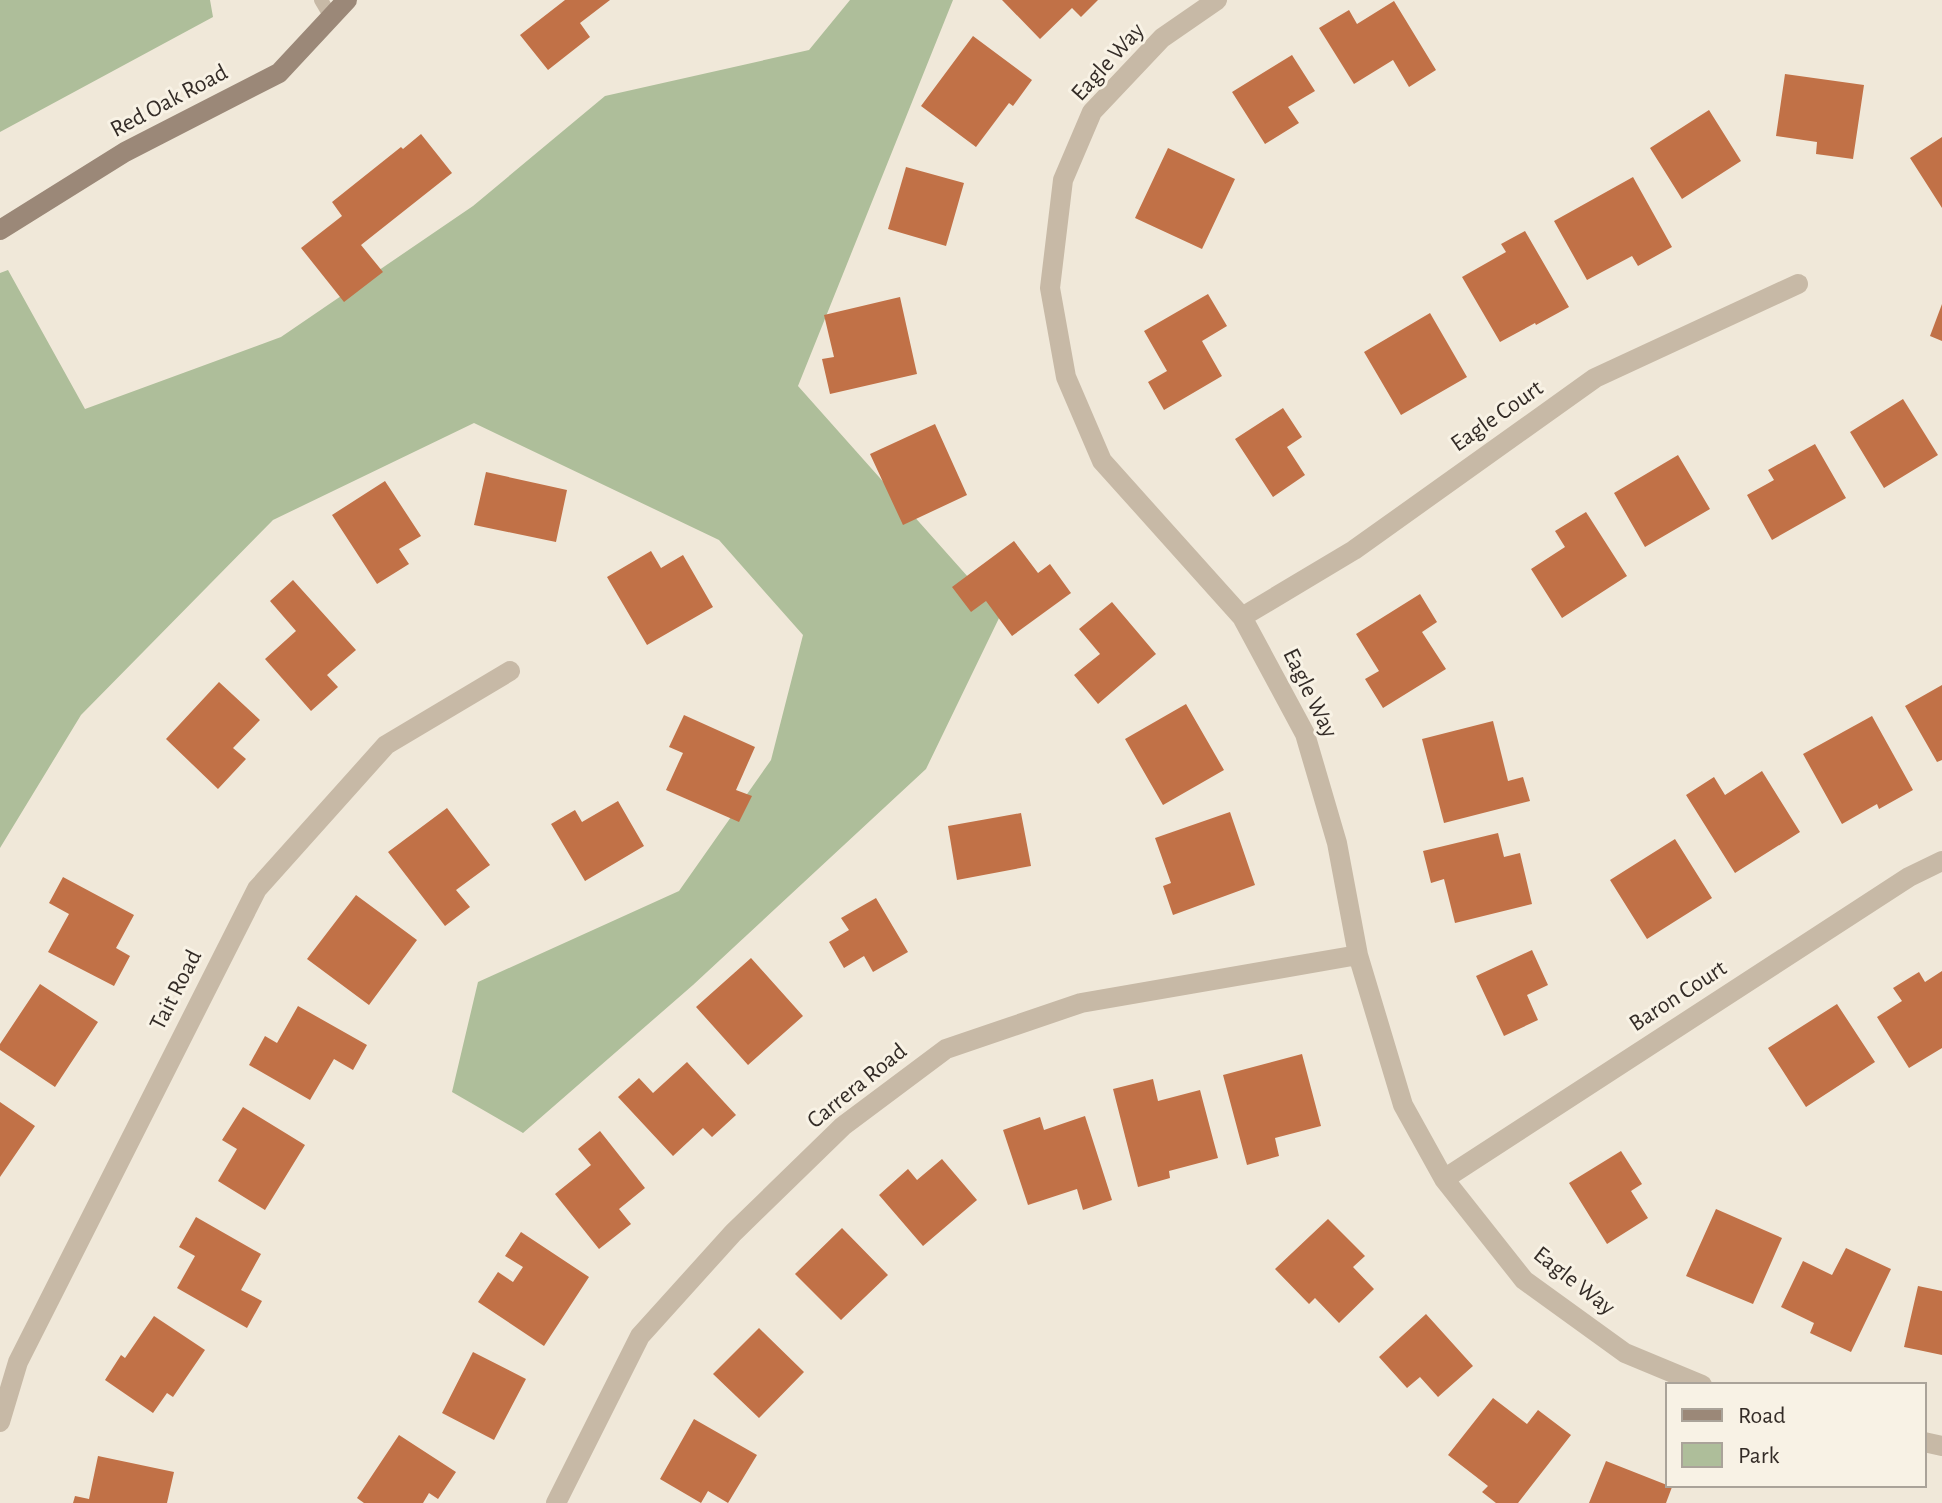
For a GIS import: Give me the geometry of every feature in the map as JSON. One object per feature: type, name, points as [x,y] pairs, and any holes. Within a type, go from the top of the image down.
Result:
[{"type":"street","name":"Red Oak Road","points":[[0,230],[125,152],[279,73],[326,8],[347,0]]},
{"type":"street","name":"Eagle Way","points":[[1217,0],[1162,38],[1092,112],[1063,180],[1050,288],[1066,377],[1102,461],[1242,617],[1305,734],[1337,843],[1358,955],[1403,1105],[1444,1179],[1524,1280],[1625,1353],[1697,1383]]},
{"type":"street","name":"Eagle Court","points":[[1242,617],[1354,550],[1595,378],[1798,284]]},
{"type":"street","name":"Tait Road","points":[[0,1422],[18,1362],[257,889],[386,745],[510,671]]},
{"type":"street","name":"Baron Court","points":[[1444,1179],[1909,877],[1942,861]]},
{"type":"street","name":"Carrera Road","points":[[556,1503],[640,1336],[733,1233],[843,1126],[946,1049],[1081,1003],[1358,955]]},
{"type":"green space","points":[[0,0],[210,0],[213,17],[0,132]]},
{"type":"green space","points":[[850,0],[953,0],[798,386],[1001,614],[926,769],[693,985],[523,1133],[452,1092],[478,982],[679,891],[771,760],[803,635],[719,540],[474,423],[273,520],[81,715],[0,848],[0,273],[8,270],[85,409],[281,337],[473,206],[605,96],[809,50]]},
{"type":"building","points":[[565,0],[610,0],[580,23],[590,37],[548,70],[520,35]]},
{"type":"building","points":[[1002,0],[1098,0],[1081,17],[1072,8],[1040,39]]},
{"type":"building","points":[[1394,1],[1436,70],[1409,87],[1393,60],[1354,84],[1319,28],[1349,10],[1357,24]]},
{"type":"building","points":[[973,36],[1032,80],[1013,106],[1009,103],[976,147],[921,106]]},
{"type":"building","points":[[1292,55],[1315,91],[1288,107],[1299,123],[1265,144],[1232,92]]},
{"type":"building","points":[[1785,74],[1864,85],[1853,159],[1816,154],[1817,142],[1776,136]]},
{"type":"building","points":[[1709,110],[1741,161],[1682,199],[1650,148]]},
{"type":"building","points":[[421,134],[452,173],[361,245],[383,272],[344,302],[301,248],[342,216],[332,202]]},
{"type":"building","points":[[1942,137],[1942,208],[1910,158]]},
{"type":"building","points":[[1168,148],[1235,179],[1202,249],[1135,218]]},
{"type":"building","points":[[906,167],[964,183],[946,246],[888,229]]},
{"type":"building","points":[[1633,177],[1672,247],[1638,266],[1632,256],[1587,280],[1554,221]]},
{"type":"building","points":[[1525,231],[1569,307],[1500,342],[1462,277],[1506,252],[1501,244]]},
{"type":"building","points":[[1208,294],[1227,326],[1202,341],[1222,376],[1164,410],[1148,382],[1167,371],[1144,331]]},
{"type":"building","points":[[900,297],[917,374],[830,394],[822,359],[834,357],[824,315]]},
{"type":"building","points":[[1942,304],[1942,341],[1930,336]]},
{"type":"building","points":[[1430,313],[1467,377],[1401,415],[1364,352]]},
{"type":"building","points":[[1903,399],[1938,455],[1884,488],[1850,432]]},
{"type":"building","points":[[1283,408],[1302,437],[1287,447],[1305,475],[1273,497],[1235,439]]},
{"type":"building","points":[[935,424],[967,495],[903,525],[870,454]]},
{"type":"building","points":[[1815,444],[1846,498],[1772,540],[1747,495],[1774,480],[1768,470]]},
{"type":"building","points":[[1678,455],[1710,509],[1645,547],[1614,493]]},
{"type":"building","points":[[486,472],[567,490],[556,542],[474,525]]},
{"type":"building","points":[[385,481],[421,536],[399,549],[409,564],[377,584],[332,515]]},
{"type":"building","points":[[1586,512],[1627,576],[1562,618],[1531,569],[1565,547],[1555,531]]},
{"type":"building","points":[[1014,541],[1038,573],[1050,564],[1071,593],[1012,636],[986,601],[971,612],[952,587]]},
{"type":"building","points":[[651,551],[661,568],[683,555],[713,607],[647,645],[607,577]]},
{"type":"building","points":[[293,580],[356,650],[327,675],[338,687],[311,711],[265,659],[296,631],[270,601]]},
{"type":"building","points":[[1420,594],[1437,622],[1422,632],[1446,669],[1383,708],[1365,679],[1379,671],[1356,634]]},
{"type":"building","points":[[1112,602],[1156,654],[1098,704],[1074,675],[1100,654],[1079,629]]},
{"type":"building","points":[[219,682],[260,720],[233,748],[246,759],[218,789],[166,739]]},
{"type":"building","points":[[1942,685],[1942,760],[1937,762],[1905,706]]},
{"type":"building","points":[[1186,704],[1224,770],[1163,805],[1125,739]]},
{"type":"building","points":[[684,715],[755,747],[736,790],[752,796],[739,822],[666,790],[683,753],[669,747]]},
{"type":"building","points":[[1872,716],[1913,790],[1879,809],[1877,804],[1842,824],[1803,754]]},
{"type":"building","points":[[1493,721],[1508,781],[1523,777],[1530,801],[1444,823],[1422,739]]},
{"type":"building","points":[[1762,771],[1800,832],[1735,873],[1686,795],[1714,777],[1725,795]]},
{"type":"building","points":[[618,801],[644,846],[585,881],[551,824],[575,810],[582,822]]},
{"type":"building","points":[[447,808],[490,865],[456,890],[470,907],[445,926],[388,852]]},
{"type":"building","points":[[1230,812],[1255,885],[1173,915],[1163,886],[1171,883],[1155,838]]},
{"type":"building","points":[[1021,813],[1031,866],[957,880],[948,826]]},
{"type":"building","points":[[1498,833],[1504,857],[1520,853],[1532,904],[1455,923],[1444,879],[1431,883],[1423,851]]},
{"type":"building","points":[[1675,839],[1712,898],[1647,939],[1610,880]]},
{"type":"building","points":[[63,877],[134,915],[116,948],[130,956],[114,986],[48,952],[69,914],[49,903]]},
{"type":"building","points":[[356,895],[417,940],[369,1005],[307,959]]},
{"type":"building","points":[[876,898],[908,952],[873,972],[864,956],[844,968],[829,942],[849,930],[841,918]]},
{"type":"building","points":[[1532,950],[1548,985],[1527,995],[1538,1020],[1504,1036],[1476,976]]},
{"type":"building","points":[[751,958],[803,1016],[748,1065],[696,1007]]},
{"type":"building","points":[[1942,971],[1942,1048],[1909,1068],[1877,1017],[1902,1001],[1893,988],[1919,972],[1925,982]]},
{"type":"building","points":[[40,984],[98,1022],[55,1087],[0,1050],[0,1044]]},
{"type":"building","points":[[1837,1004],[1875,1062],[1806,1107],[1768,1048]]},
{"type":"building","points":[[298,1006],[367,1045],[353,1070],[334,1059],[310,1100],[249,1065],[265,1036],[277,1043]]},
{"type":"building","points":[[1302,1054],[1321,1126],[1275,1138],[1279,1156],[1247,1165],[1223,1075]]},
{"type":"building","points":[[687,1062],[736,1115],[712,1137],[703,1128],[673,1156],[618,1097],[639,1078],[653,1093]]},
{"type":"building","points":[[1153,1079],[1158,1101],[1200,1090],[1218,1158],[1169,1171],[1170,1178],[1138,1187],[1113,1089]]},
{"type":"building","points":[[0,1102],[35,1126],[0,1177]]},
{"type":"building","points":[[243,1107],[305,1145],[265,1210],[218,1181],[237,1149],[222,1140]]},
{"type":"building","points":[[1085,1116],[1112,1200],[1083,1210],[1077,1189],[1028,1205],[1003,1130],[1040,1117],[1044,1130]]},
{"type":"building","points":[[600,1131],[645,1188],[619,1209],[631,1224],[599,1249],[555,1194],[591,1165],[578,1149]]},
{"type":"building","points":[[1621,1151],[1642,1184],[1631,1191],[1648,1218],[1607,1244],[1569,1183]]},
{"type":"building","points":[[942,1159],[977,1200],[923,1246],[879,1195],[908,1169],[917,1180]]},
{"type":"building","points":[[1716,1209],[1782,1238],[1753,1304],[1686,1276]]},
{"type":"building","points":[[196,1217],[261,1254],[241,1290],[262,1301],[247,1328],[177,1288],[195,1256],[179,1247]]},
{"type":"building","points":[[1328,1219],[1365,1256],[1353,1267],[1374,1289],[1339,1323],[1315,1298],[1309,1304],[1275,1269]]},
{"type":"building","points":[[842,1228],[888,1275],[841,1320],[795,1274]]},
{"type":"building","points":[[521,1232],[589,1277],[544,1346],[478,1302],[498,1272],[513,1282],[523,1267],[505,1256]]},
{"type":"building","points":[[1846,1248],[1891,1269],[1851,1352],[1810,1333],[1814,1323],[1781,1307],[1803,1261],[1832,1275]]},
{"type":"building","points":[[1918,1286],[1942,1291],[1942,1355],[1904,1347]]},
{"type":"building","points":[[1426,1314],[1473,1366],[1438,1397],[1420,1377],[1407,1388],[1379,1357]]},
{"type":"building","points":[[154,1316],[205,1350],[173,1397],[167,1393],[153,1413],[105,1380],[121,1355],[125,1358]]},
{"type":"building","points":[[759,1328],[804,1372],[759,1418],[713,1374]]},
{"type":"building","points":[[473,1352],[526,1379],[494,1440],[442,1413]]},
{"type":"building","points":[[1493,1398],[1527,1424],[1538,1410],[1571,1435],[1518,1503],[1496,1503],[1482,1492],[1488,1486],[1448,1455]]},
{"type":"building","points":[[694,1419],[757,1455],[728,1503],[708,1491],[701,1503],[660,1479]]},
{"type":"building","points":[[399,1435],[456,1472],[438,1499],[429,1493],[423,1503],[364,1503],[357,1498]]},
{"type":"building","points":[[98,1456],[174,1472],[167,1503],[73,1503],[75,1496],[89,1499]]},
{"type":"building","points":[[1606,1461],[1672,1487],[1666,1503],[1589,1503]]}]
